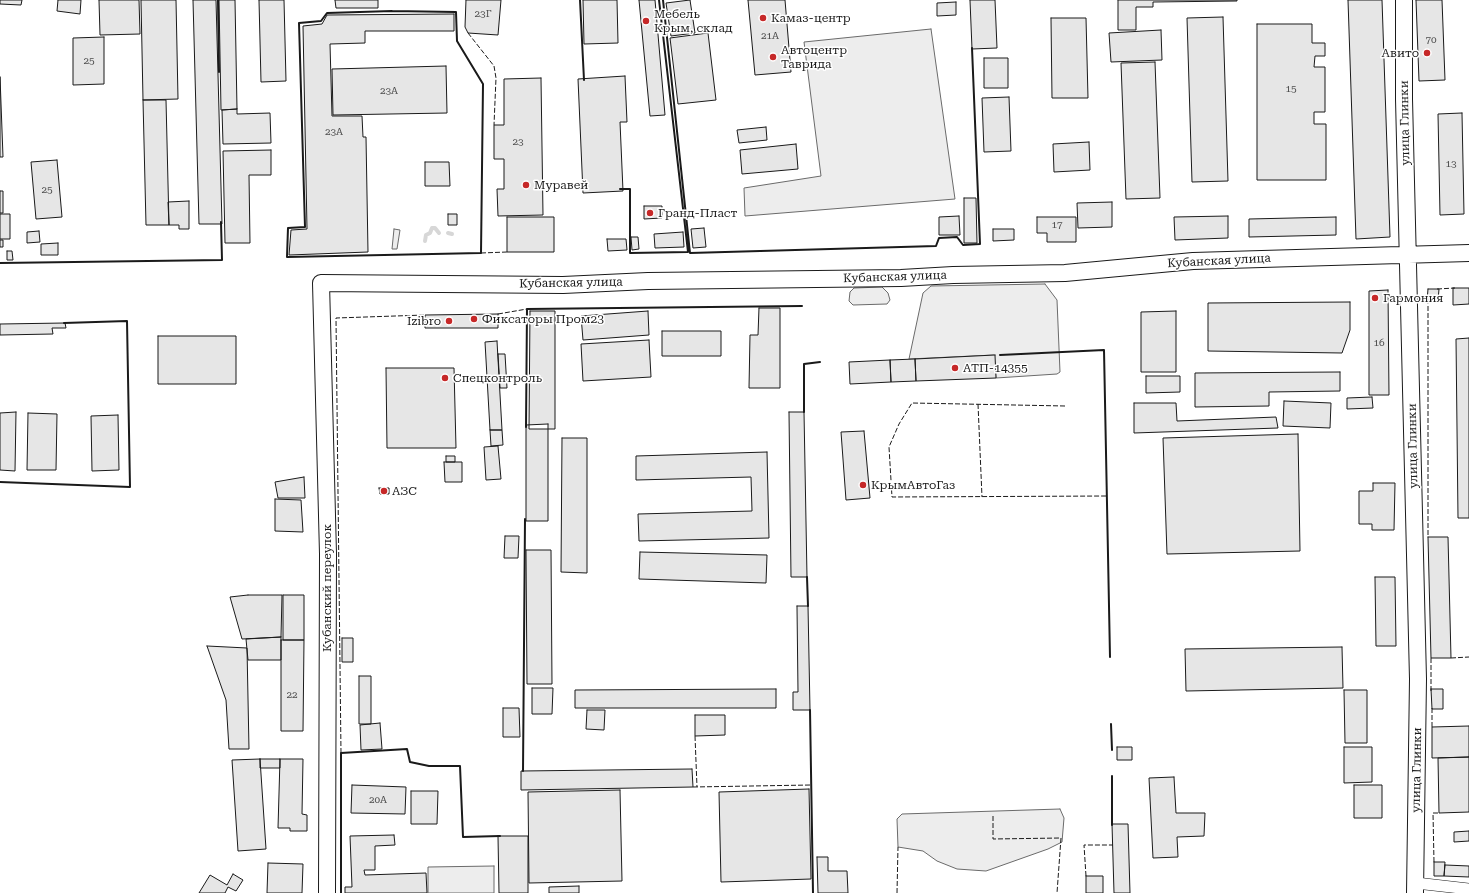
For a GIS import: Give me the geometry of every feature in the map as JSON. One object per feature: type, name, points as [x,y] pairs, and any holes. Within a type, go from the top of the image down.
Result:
[{"type":"main road","name":"улица Глинки","points":[[1404,0],[1404,99],[1418,679],[1416,888]]},
{"type":"main road","name":"Кубанская улица","points":[[321,283],[563,285],[648,281],[901,278],[953,275],[1065,273],[1193,261],[1469,254]]},
{"type":"main road","name":"Кубанский переулок","points":[[321,283],[328,554],[327,893]]},
{"type":"street","points":[[1416,888],[1469,889]]},
{"type":"shaded area","points":[[931,29],[955,199],[745,216],[744,188],[821,176],[804,42]]},
{"type":"shaded area","points":[[394,229],[400,230],[397,249],[392,249]]},
{"type":"shaded area","points":[[1045,284],[1057,300],[1060,372],[1057,374],[996,378],[994,355],[909,359],[923,293],[931,286]]},
{"type":"shaded area","points":[[882,287],[888,293],[890,300],[887,304],[853,305],[849,301],[850,292],[854,288]]},
{"type":"shaded area","points":[[1060,809],[1064,818],[1062,842],[1048,849],[986,871],[957,869],[937,861],[923,851],[898,847],[897,819],[902,814]]},
{"type":"shaded area","points":[[494,866],[494,893],[428,893],[428,867]]},
{"type":"building","points":[[0,0],[22,0],[21,5],[0,4]]},
{"type":"building","points":[[58,0],[81,0],[80,14],[57,11]]},
{"type":"building","points":[[99,0],[139,0],[140,34],[100,35]]},
{"type":"building","points":[[141,0],[176,0],[178,99],[143,100]]},
{"type":"building","points":[[193,0],[216,0],[222,224],[199,224]]},
{"type":"building","points":[[219,0],[235,0],[237,109],[221,110]]},
{"type":"building","points":[[259,0],[284,0],[286,81],[261,82]]},
{"type":"building","points":[[335,0],[378,0],[378,8],[336,8]]},
{"type":"building","points":[[466,0],[501,0],[498,35],[468,33],[465,27]]},
{"type":"building","points":[[583,0],[617,0],[618,43],[584,44]]},
{"type":"building","points":[[639,0],[655,0],[665,115],[650,116]]},
{"type":"building","points":[[690,0],[695,33],[671,36],[666,3]]},
{"type":"building","points":[[748,0],[785,0],[791,72],[755,75]]},
{"type":"building","points":[[970,0],[995,0],[997,48],[972,49]]},
{"type":"building","points":[[1118,0],[1237,1],[1153,2],[1153,7],[1136,7],[1136,30],[1118,30]]},
{"type":"building","points":[[1348,0],[1382,0],[1390,237],[1356,239]]},
{"type":"building","points":[[1416,0],[1442,0],[1445,80],[1419,81]]},
{"type":"building","points":[[956,2],[956,15],[937,16],[937,3]]},
{"type":"building","points":[[454,14],[454,31],[365,31],[365,43],[330,44],[332,116],[362,116],[363,137],[366,137],[368,252],[289,255],[291,230],[307,229],[303,26],[322,24],[327,15]]},
{"type":"building","points":[[1223,17],[1228,181],[1192,182],[1187,18]]},
{"type":"building","points":[[1051,18],[1086,18],[1088,98],[1052,98]]},
{"type":"building","points":[[1257,24],[1312,24],[1312,43],[1325,43],[1325,56],[1315,56],[1314,67],[1325,67],[1325,112],[1314,112],[1314,124],[1326,124],[1326,180],[1257,180]]},
{"type":"building","points":[[1161,30],[1162,60],[1111,62],[1109,33]]},
{"type":"building","points":[[708,33],[716,100],[678,104],[670,38]]},
{"type":"building","points":[[104,37],[104,84],[73,85],[73,38]]},
{"type":"building","points":[[984,58],[1008,58],[1008,88],[984,88]]},
{"type":"building","points":[[1155,62],[1160,198],[1126,199],[1121,63]]},
{"type":"building","points":[[446,66],[447,113],[333,115],[332,69]]},
{"type":"building","points":[[625,76],[627,122],[620,122],[623,191],[583,193],[578,79]]},
{"type":"building","points":[[0,77],[3,157],[0,157]]},
{"type":"building","points":[[541,78],[543,215],[498,216],[497,189],[504,189],[504,159],[494,159],[494,125],[504,125],[504,79]]},
{"type":"building","points":[[1009,97],[1011,151],[984,152],[982,98]]},
{"type":"building","points":[[143,100],[166,100],[169,225],[146,225]]},
{"type":"building","points":[[237,109],[237,114],[270,113],[271,143],[223,144],[222,110]]},
{"type":"building","points":[[1462,113],[1464,214],[1440,215],[1438,114]]},
{"type":"building","points":[[766,127],[767,140],[739,143],[737,130]]},
{"type":"building","points":[[1089,142],[1090,170],[1054,172],[1053,144]]},
{"type":"building","points":[[796,144],[798,169],[742,174],[740,150]]},
{"type":"building","points":[[271,150],[271,175],[249,175],[250,243],[225,243],[223,151]]},
{"type":"building","points":[[57,160],[62,217],[36,219],[31,162]]},
{"type":"building","points":[[425,162],[449,162],[450,186],[425,186]]},
{"type":"building","points":[[0,191],[3,191],[3,213],[0,213]]},
{"type":"building","points":[[964,198],[976,198],[977,243],[964,243]]},
{"type":"building","points":[[189,201],[189,229],[179,229],[179,225],[169,225],[168,202]]},
{"type":"building","points":[[1112,202],[1112,227],[1078,228],[1077,203]]},
{"type":"building","points":[[644,206],[662,206],[662,218],[644,219]]},
{"type":"building","points":[[0,214],[10,214],[10,239],[0,239]]},
{"type":"building","points":[[448,214],[457,214],[457,225],[448,225]]},
{"type":"building","points":[[959,216],[960,235],[939,235],[939,217]]},
{"type":"building","points":[[1228,216],[1228,238],[1175,240],[1174,217]]},
{"type":"building","points":[[507,217],[554,217],[554,252],[507,252]]},
{"type":"building","points":[[1037,217],[1076,217],[1076,242],[1047,242],[1047,233],[1037,233]]},
{"type":"building","points":[[1336,217],[1336,235],[1249,237],[1249,219]]},
{"type":"building","points":[[704,228],[706,247],[693,248],[691,229]]},
{"type":"building","points":[[993,229],[1014,229],[1014,240],[993,241]]},
{"type":"building","points":[[39,231],[40,242],[27,243],[27,232]]},
{"type":"building","points":[[683,232],[684,247],[655,248],[654,234]]},
{"type":"building","points":[[631,237],[638,237],[639,249],[632,250]]},
{"type":"building","points":[[607,239],[626,239],[627,250],[608,251]]},
{"type":"building","points":[[0,240],[3,240],[3,247],[0,247]]},
{"type":"building","points":[[58,243],[58,255],[41,255],[41,244]]},
{"type":"building","points":[[7,251],[12,251],[13,260],[7,260]]},
{"type":"building","points":[[1453,288],[1469,288],[1469,304],[1453,305]]},
{"type":"building","points":[[1428,289],[1439,289],[1438,301],[1427,301]]},
{"type":"building","points":[[1388,290],[1389,395],[1369,395],[1369,291]]},
{"type":"building","points":[[1350,302],[1350,330],[1342,353],[1208,351],[1208,303]]},
{"type":"building","points":[[759,308],[780,308],[780,388],[749,388],[750,335],[758,335]]},
{"type":"building","points":[[530,311],[555,311],[555,429],[529,429]]},
{"type":"building","points":[[648,311],[649,335],[583,340],[581,316]]},
{"type":"building","points":[[1176,311],[1176,372],[1141,372],[1141,312]]},
{"type":"building","points":[[498,314],[498,328],[425,328],[425,315]]},
{"type":"building","points":[[65,323],[66,328],[52,328],[53,334],[0,335],[0,324]]},
{"type":"building","points":[[662,331],[721,331],[721,356],[662,356]]},
{"type":"building","points":[[158,336],[236,336],[236,384],[158,384]]},
{"type":"building","points":[[1469,338],[1469,518],[1458,518],[1456,339]]},
{"type":"building","points":[[649,340],[651,377],[583,381],[581,344]]},
{"type":"building","points":[[497,341],[502,430],[490,430],[485,342]]},
{"type":"building","points":[[498,354],[505,354],[507,388],[500,388]]},
{"type":"building","name":"АТП-14355","points":[[995,355],[996,378],[916,381],[915,359]]},
{"type":"building","points":[[915,359],[916,381],[891,382],[890,360]]},
{"type":"building","points":[[890,360],[891,382],[850,384],[849,362]]},
{"type":"building","points":[[386,368],[454,368],[456,448],[387,448]]},
{"type":"building","points":[[1340,372],[1340,391],[1269,392],[1269,406],[1195,407],[1195,373]]},
{"type":"building","points":[[1146,376],[1180,376],[1180,392],[1146,393]]},
{"type":"building","points":[[1372,397],[1373,408],[1347,409],[1347,398]]},
{"type":"building","points":[[1284,401],[1331,403],[1330,428],[1283,426]]},
{"type":"building","points":[[1134,403],[1176,403],[1177,421],[1276,417],[1278,428],[1134,433]]},
{"type":"building","points":[[16,412],[15,471],[0,470],[0,413]]},
{"type":"building","points":[[789,412],[804,412],[807,577],[791,577]]},
{"type":"building","points":[[28,413],[57,414],[56,470],[27,470]]},
{"type":"building","points":[[118,415],[119,470],[92,471],[91,416]]},
{"type":"building","points":[[548,424],[548,521],[526,521],[526,425]]},
{"type":"building","points":[[490,430],[502,430],[503,445],[491,446]]},
{"type":"building","points":[[864,431],[870,498],[846,500],[841,432]]},
{"type":"building","points":[[1298,434],[1300,551],[1167,554],[1163,438]]},
{"type":"building","points":[[562,438],[587,438],[587,573],[561,572]]},
{"type":"building","points":[[498,446],[501,479],[486,480],[484,447]]},
{"type":"building","points":[[767,452],[769,538],[639,541],[638,514],[752,511],[751,477],[636,480],[636,456]]},
{"type":"building","points":[[446,456],[455,456],[455,462],[446,462]]},
{"type":"building","points":[[444,462],[462,462],[462,482],[445,482]]},
{"type":"building","points":[[304,477],[305,498],[278,498],[275,482]]},
{"type":"building","points":[[1373,483],[1395,483],[1394,530],[1372,530],[1372,524],[1359,524],[1359,491],[1373,491]]},
{"type":"building","name":"АЗС","points":[[379,488],[389,488],[389,494],[380,494]]},
{"type":"building","points":[[275,499],[301,500],[303,532],[275,531]]},
{"type":"building","points":[[505,536],[519,536],[518,558],[504,558]]},
{"type":"building","points":[[1428,537],[1448,537],[1451,658],[1431,658]]},
{"type":"building","points":[[526,550],[551,550],[552,684],[527,684]]},
{"type":"building","points":[[640,552],[767,555],[766,583],[639,579]]},
{"type":"building","points":[[1375,577],[1395,577],[1396,646],[1376,646]]},
{"type":"building","points":[[248,595],[282,595],[281,637],[242,639],[230,597]]},
{"type":"building","points":[[283,595],[304,595],[304,640],[283,640]]},
{"type":"building","points":[[797,606],[808,606],[810,710],[793,710],[793,692],[798,692]]},
{"type":"building","points":[[281,637],[281,660],[248,660],[246,639]]},
{"type":"building","points":[[342,638],[353,638],[353,662],[342,662]]},
{"type":"building","points":[[281,640],[304,640],[303,731],[281,731]]},
{"type":"building","points":[[207,646],[247,648],[249,749],[229,749],[226,700]]},
{"type":"building","points":[[1342,647],[1343,688],[1186,691],[1185,649]]},
{"type":"building","points":[[359,676],[371,676],[371,724],[359,724]]},
{"type":"building","points":[[532,688],[553,688],[552,714],[532,714]]},
{"type":"building","points":[[776,689],[776,708],[575,708],[575,690]]},
{"type":"building","points":[[1431,689],[1443,689],[1443,709],[1432,709]]},
{"type":"building","points":[[1344,690],[1367,690],[1367,743],[1345,743]]},
{"type":"building","points":[[503,708],[519,708],[520,737],[503,737]]},
{"type":"building","points":[[587,710],[605,710],[604,730],[586,729]]},
{"type":"building","points":[[695,715],[725,715],[725,735],[695,736]]},
{"type":"building","points":[[380,723],[382,749],[361,750],[360,725]]},
{"type":"building","points":[[1469,726],[1469,757],[1432,758],[1432,727]]},
{"type":"building","points":[[1117,747],[1132,747],[1132,760],[1117,760]]},
{"type":"building","points":[[1344,747],[1372,747],[1372,782],[1344,783]]},
{"type":"building","points":[[1469,757],[1469,812],[1439,813],[1438,758]]},
{"type":"building","points":[[260,759],[266,849],[238,851],[232,760]]},
{"type":"building","points":[[260,759],[280,759],[280,768],[260,768]]},
{"type":"building","points":[[280,759],[303,759],[302,814],[307,815],[307,831],[290,831],[290,828],[278,828]]},
{"type":"building","points":[[692,769],[693,787],[521,790],[521,771]]},
{"type":"building","points":[[1174,777],[1176,813],[1205,813],[1204,836],[1177,837],[1178,857],[1153,858],[1149,778]]},
{"type":"building","points":[[352,785],[406,787],[405,814],[351,813]]},
{"type":"building","points":[[1354,785],[1382,785],[1382,818],[1354,818]]},
{"type":"building","points":[[809,789],[811,879],[721,882],[719,792]]},
{"type":"building","points":[[620,790],[622,881],[529,883],[528,792]]},
{"type":"building","points":[[411,791],[438,791],[437,824],[411,824]]},
{"type":"building","points":[[1112,824],[1128,824],[1130,893],[1114,893]]},
{"type":"building","points":[[1469,831],[1469,841],[1454,842],[1454,832]]},
{"type":"building","points":[[394,835],[395,845],[375,846],[375,870],[364,870],[365,875],[426,873],[427,893],[345,893],[345,887],[352,887],[350,836]]},
{"type":"building","points":[[498,836],[528,836],[528,893],[499,893]]},
{"type":"building","points":[[817,857],[828,857],[828,871],[847,871],[848,893],[818,893]]},
{"type":"building","points":[[1434,862],[1445,862],[1444,876],[1434,876]]},
{"type":"building","points":[[268,863],[303,864],[302,893],[267,893]]},
{"type":"building","points":[[1445,865],[1469,866],[1469,877],[1444,876]]},
{"type":"building","points":[[233,874],[243,880],[236,891],[228,887],[225,893],[199,893],[210,875],[227,885]]},
{"type":"building","points":[[1086,876],[1103,876],[1103,893],[1086,893]]},
{"type":"building","points":[[579,886],[579,893],[549,893],[549,887]]},
{"type":"waterway","points":[[425,241],[426,235],[430,233],[432,228],[435,228],[439,233]]},
{"type":"waterway","points":[[448,233],[452,234]]},
{"type":"fence","points":[[468,33],[494,66],[496,78],[494,125]]},
{"type":"fence","points":[[481,253],[507,252]]},
{"type":"fence","points":[[1437,289],[1455,288]]},
{"type":"fence","points":[[1428,299],[1428,537]]},
{"type":"fence","points":[[498,314],[527,309]]},
{"type":"fence","points":[[341,753],[336,318],[425,315]]},
{"type":"fence","points":[[1065,406],[912,403],[899,424],[889,447],[892,497],[1107,496]]},
{"type":"fence","points":[[978,404],[982,497]]},
{"type":"fence","points":[[1451,658],[1469,657]]},
{"type":"fence","points":[[1431,658],[1431,691]]},
{"type":"fence","points":[[1432,707],[1432,727]]},
{"type":"fence","points":[[695,736],[697,787]]},
{"type":"fence","points":[[693,787],[811,785]]},
{"type":"fence","points":[[1434,862],[1433,813],[1439,813]]},
{"type":"fence","points":[[993,816],[993,839],[1061,838],[1057,893]]},
{"type":"fence","points":[[1086,876],[1084,845],[1113,845]]},
{"type":"fence","points":[[897,893],[898,847]]},
{"type":"wall","points":[[218,0],[219,72]]},
{"type":"wall","points":[[580,0],[584,80]]},
{"type":"wall","points":[[620,189],[630,189],[630,253],[688,252],[659,0]]},
{"type":"wall","points":[[663,0],[690,253],[936,246],[939,238],[957,237],[963,245],[980,244],[972,48]]},
{"type":"wall","points":[[392,11],[456,12],[457,41],[483,84],[481,253],[287,257],[288,228],[305,227],[299,23],[321,21],[327,13],[392,11]]},
{"type":"wall","points":[[0,263],[222,260],[221,222]]},
{"type":"wall","points":[[526,427],[527,309],[802,306]]},
{"type":"wall","points":[[0,482],[130,487],[127,321],[64,323]]},
{"type":"wall","points":[[1000,355],[1104,350],[1110,657]]},
{"type":"wall","points":[[804,412],[804,364],[820,362]]},
{"type":"wall","points":[[523,771],[525,519]]},
{"type":"wall","points":[[807,577],[808,606]]},
{"type":"wall","points":[[810,710],[813,893]]},
{"type":"wall","points":[[1111,724],[1112,750]]},
{"type":"wall","points":[[341,893],[341,753],[407,749],[410,762],[429,766],[460,766],[463,837],[500,836]]},
{"type":"wall","points":[[1112,776],[1112,825]]},
{"type":"place","name":"Камаз-центр","points":[[763,18]]},
{"type":"place","name":"Мебель Крым, склад","points":[[646,21]]},
{"type":"place","name":"Авито","points":[[1427,53]]},
{"type":"place","name":"Автоцентр Таврида","points":[[773,57]]},
{"type":"place","name":"Муравей","points":[[526,185]]},
{"type":"place","name":"Гранд-Пласт","points":[[650,213]]},
{"type":"place","name":"Гармония","points":[[1375,298]]},
{"type":"place","name":"Фиксаторы Пром23","points":[[474,319]]},
{"type":"place","name":"Izibro","points":[[449,321]]},
{"type":"place","name":"АТП-14355","points":[[955,368]]},
{"type":"place","name":"Спецконтроль","points":[[445,378]]},
{"type":"place","name":"КрымАвтоГаз","points":[[863,485]]},
{"type":"place","name":"АЗС","points":[[384,491]]}]
